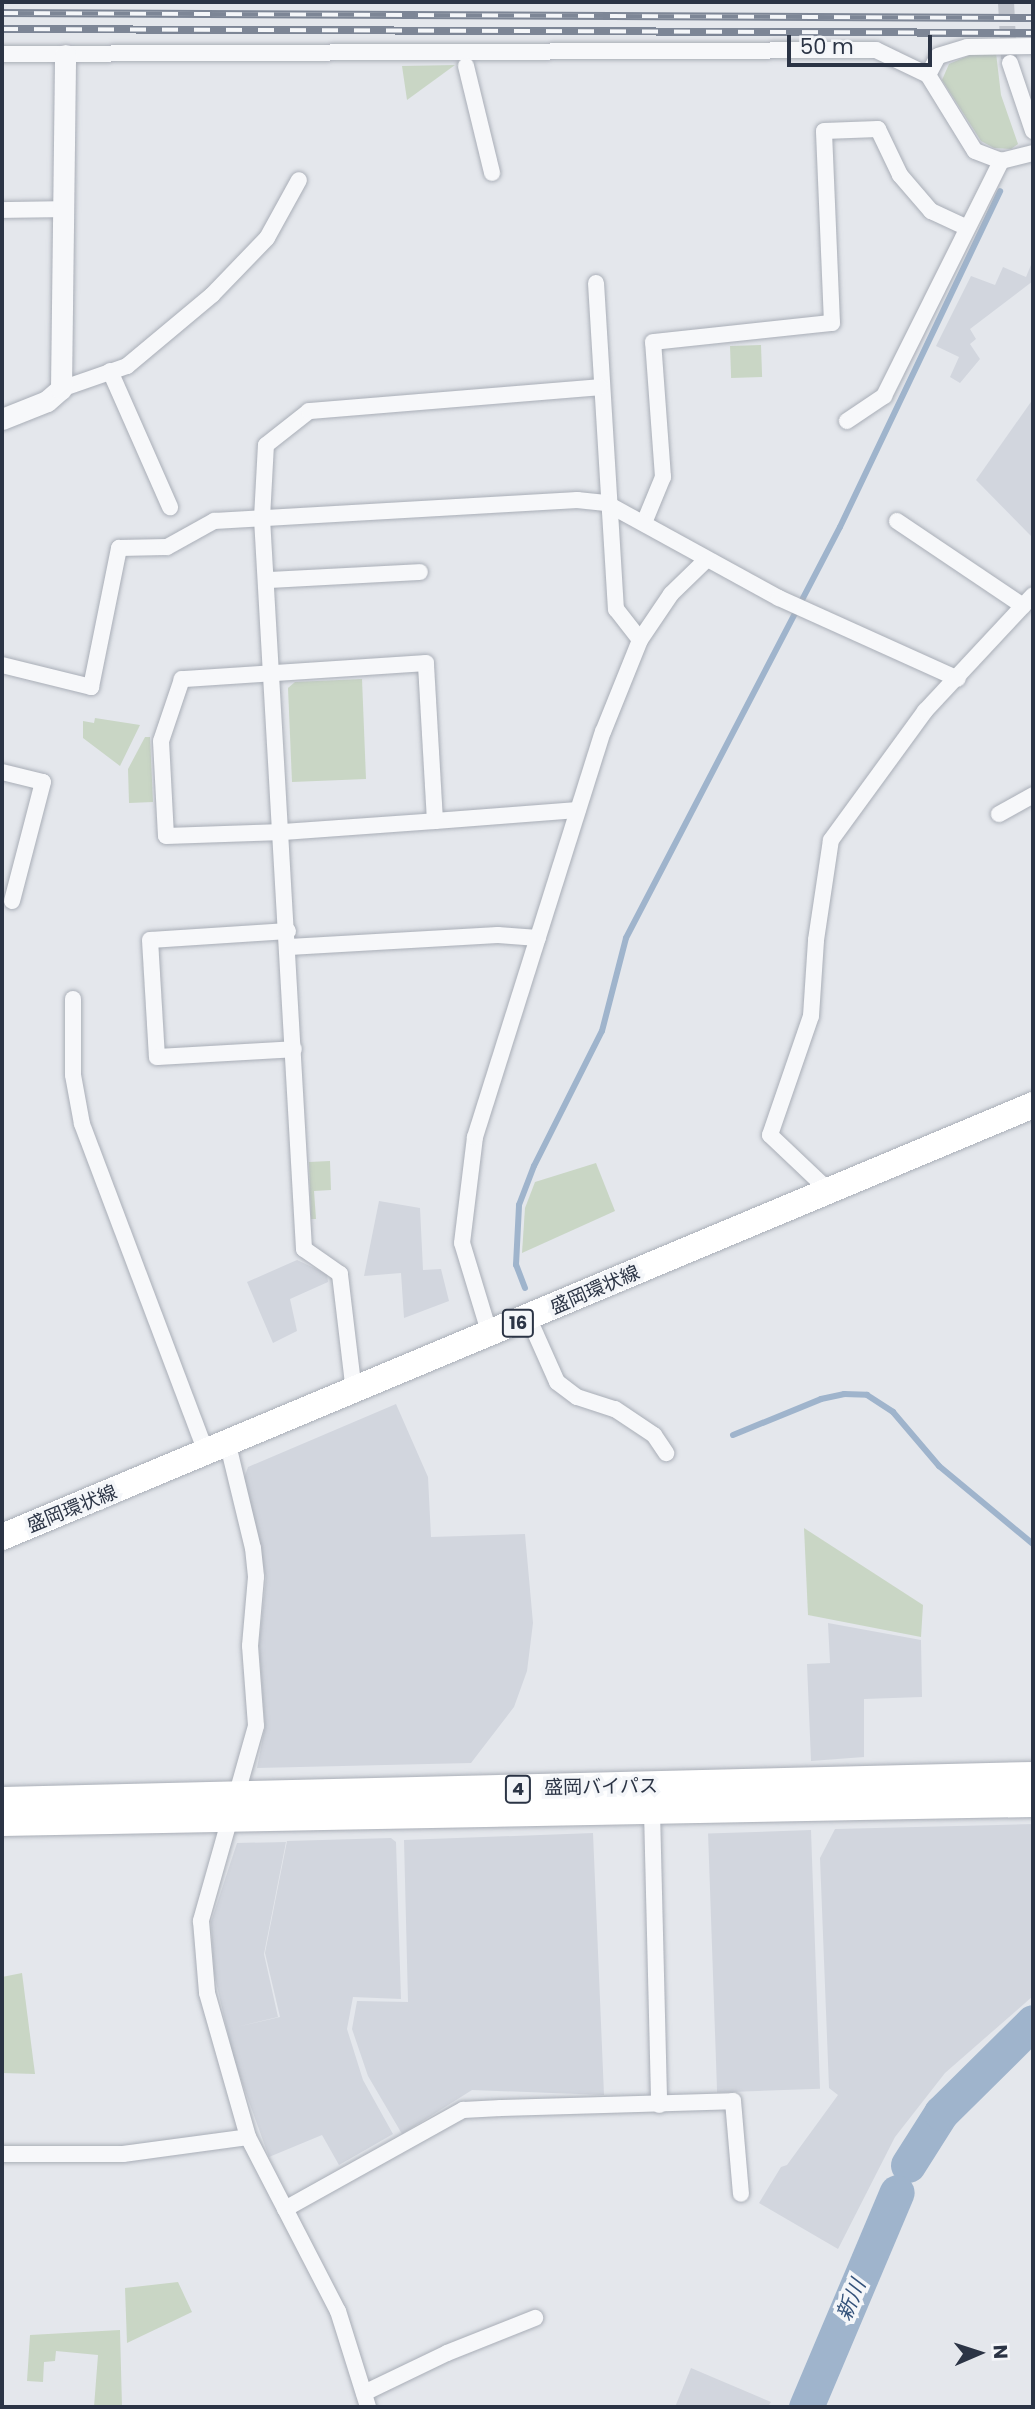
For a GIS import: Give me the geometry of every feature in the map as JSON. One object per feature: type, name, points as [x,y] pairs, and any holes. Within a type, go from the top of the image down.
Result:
[{"type":"highway","name":"盛岡バイパス","points":[[2,1801],[1033,1776]]},
{"type":"highway","name":"盛岡バイパス","points":[[2,1822],[238,1797],[652,1811],[1033,1802]]},
{"type":"main road","name":"盛岡環状線","points":[[2,1537],[222,1453],[354,1392],[1033,1105]]},
{"type":"street","points":[[928,75],[937,56],[967,47],[1033,46]]},
{"type":"street","points":[[2,54],[722,48],[876,50],[928,75],[975,151],[1001,161],[1033,153]]},
{"type":"street","points":[[61,390],[65,55]]},
{"type":"street","points":[[1010,63],[1033,131]]},
{"type":"street","points":[[466,66],[492,173]]},
{"type":"street","points":[[645,523],[663,477],[653,342],[832,323],[824,131],[878,129],[900,175],[915,193],[931,211],[965,228]]},
{"type":"street","points":[[847,421],[884,396],[965,228],[1001,161]]},
{"type":"street","points":[[2,419],[47,401],[61,390],[127,366],[212,295],[267,237],[299,180]]},
{"type":"street","points":[[2,210],[64,209]]},
{"type":"street","points":[[596,284],[606,503],[616,608],[640,640]]},
{"type":"street","points":[[110,371],[170,507]]},
{"type":"street","points":[[354,1392],[340,1274],[304,1249],[274,673],[262,518],[266,445],[309,411],[600,387]]},
{"type":"street","points":[[2,665],[91,687],[119,548],[167,547],[214,521],[577,500],[606,503],[645,523],[705,561],[958,679]]},
{"type":"street","points":[[828,1190],[770,1135],[811,1016],[816,940],[831,840],[925,711],[958,679],[1028,600],[897,521]]},
{"type":"street","points":[[491,1335],[462,1243],[475,1137],[578,810],[640,640],[671,594],[705,561]]},
{"type":"street","points":[[268,580],[420,572]]},
{"type":"street","points":[[435,821],[426,663],[183,679],[160,741],[166,836],[283,832],[435,821],[578,810]]},
{"type":"street","points":[[2,772],[43,782],[12,901]]},
{"type":"street","points":[[999,814],[1033,795]]},
{"type":"street","points":[[294,1049],[157,1057],[150,940],[498,935],[538,938]]},
{"type":"street","points":[[73,999],[72,1063],[82,1124],[222,1453],[256,1577],[250,1646],[256,1726],[201,1921],[207,1993],[248,2137],[338,2311],[366,2400],[447,2353],[535,2318]]},
{"type":"street","points":[[529,1318],[556,1382],[578,1397],[615,1409],[654,1435],[666,1453]]},
{"type":"street","points":[[652,1811],[659,2105]]},
{"type":"street","points":[[285,2209],[463,2110],[733,2101],[741,2194]]},
{"type":"street","points":[[2,2154],[123,2154],[248,2137]]},
{"type":"shaded area","points":[[1033,260],[1033,281],[970,329],[976,339],[970,344],[980,359],[960,383],[950,377],[959,357],[936,346],[971,276],[995,285],[1003,267],[1026,277]]},
{"type":"shaded area","points":[[1033,399],[1033,538],[976,480]]},
{"type":"shaded area","points":[[379,1201],[420,1208],[423,1270],[441,1269],[449,1301],[404,1318],[401,1273],[364,1276]]},
{"type":"shaded area","points":[[297,1260],[327,1274],[328,1282],[290,1299],[297,1331],[273,1343],[247,1282]]},
{"type":"shaded area","points":[[396,1404],[428,1477],[431,1537],[525,1534],[533,1623],[527,1671],[514,1707],[471,1763],[257,1768],[265,1726],[259,1645],[266,1578],[244,1478],[248,1467]]},
{"type":"shaded area","points":[[828,1623],[921,1640],[922,1697],[864,1699],[864,1757],[811,1761],[807,1664],[830,1663]]},
{"type":"shaded area","points":[[1033,1824],[1033,1996],[945,2073],[895,2137],[838,2249],[759,2203],[781,2167],[787,2165],[838,2095],[829,2088],[820,1858],[835,1829]]},
{"type":"shaded area","points":[[811,1830],[820,2089],[717,2092],[708,1834]]},
{"type":"shaded area","points":[[593,1833],[604,2095],[472,2090],[402,2134],[368,2076],[352,2029],[357,2001],[408,2002],[404,1840]]},
{"type":"shaded area","points":[[391,1838],[396,1842],[401,1999],[353,1997],[347,2029],[363,2080],[393,2134],[339,2165],[322,2135],[269,2157],[234,2060],[214,1973],[211,1922],[237,1843],[286,1842],[264,1954],[278,2017],[237,2027],[280,2017],[265,1953],[287,1841]]},
{"type":"shaded area","points":[[691,2368],[771,2402],[768,2407],[675,2407]]},
{"type":"green space","points":[[996,53],[1001,95],[1018,144],[1011,149],[994,148],[981,141],[942,80],[949,64],[970,55]]},
{"type":"green space","points":[[455,65],[407,100],[402,66]]},
{"type":"green space","points":[[761,345],[762,377],[731,378],[730,346]]},
{"type":"green space","points":[[362,679],[366,779],[292,782],[288,688],[295,682]]},
{"type":"green space","points":[[95,718],[140,725],[120,766],[83,738],[83,721],[94,723]]},
{"type":"green space","points":[[145,737],[150,737],[153,802],[129,803],[128,769]]},
{"type":"green space","points":[[330,1161],[331,1190],[314,1191],[316,1219],[311,1219],[309,1162]]},
{"type":"green space","points":[[596,1163],[615,1211],[522,1253],[525,1208],[535,1182]]},
{"type":"green space","points":[[804,1528],[923,1605],[921,1637],[808,1615]]},
{"type":"green space","points":[[22,1973],[35,2074],[2,2073],[2,1977]]},
{"type":"green space","points":[[178,2282],[192,2312],[127,2343],[125,2288]]},
{"type":"green space","points":[[120,2330],[122,2407],[94,2407],[98,2355],[56,2351],[55,2361],[44,2362],[43,2382],[27,2381],[30,2335]]},
{"type":"waterway","points":[[525,1288],[516,1265],[519,1205],[534,1166],[602,1031],[626,938],[840,527],[1000,191]]},
{"type":"waterway","points":[[733,1435],[821,1399],[844,1394],[867,1395],[893,1412],[939,1466],[1033,1544]]},
{"type":"waterway","name":"新川","points":[[908,2165],[941,2113],[1033,2022]]},
{"type":"waterway","name":"新川","points":[[806,2407],[897,2192]]},
{"type":"tunnel","points":[[1006,2],[1009,59]]},
{"type":"railway","points":[[2,13],[1033,18]]},
{"type":"railway","points":[[2,29],[1033,33]]}]
